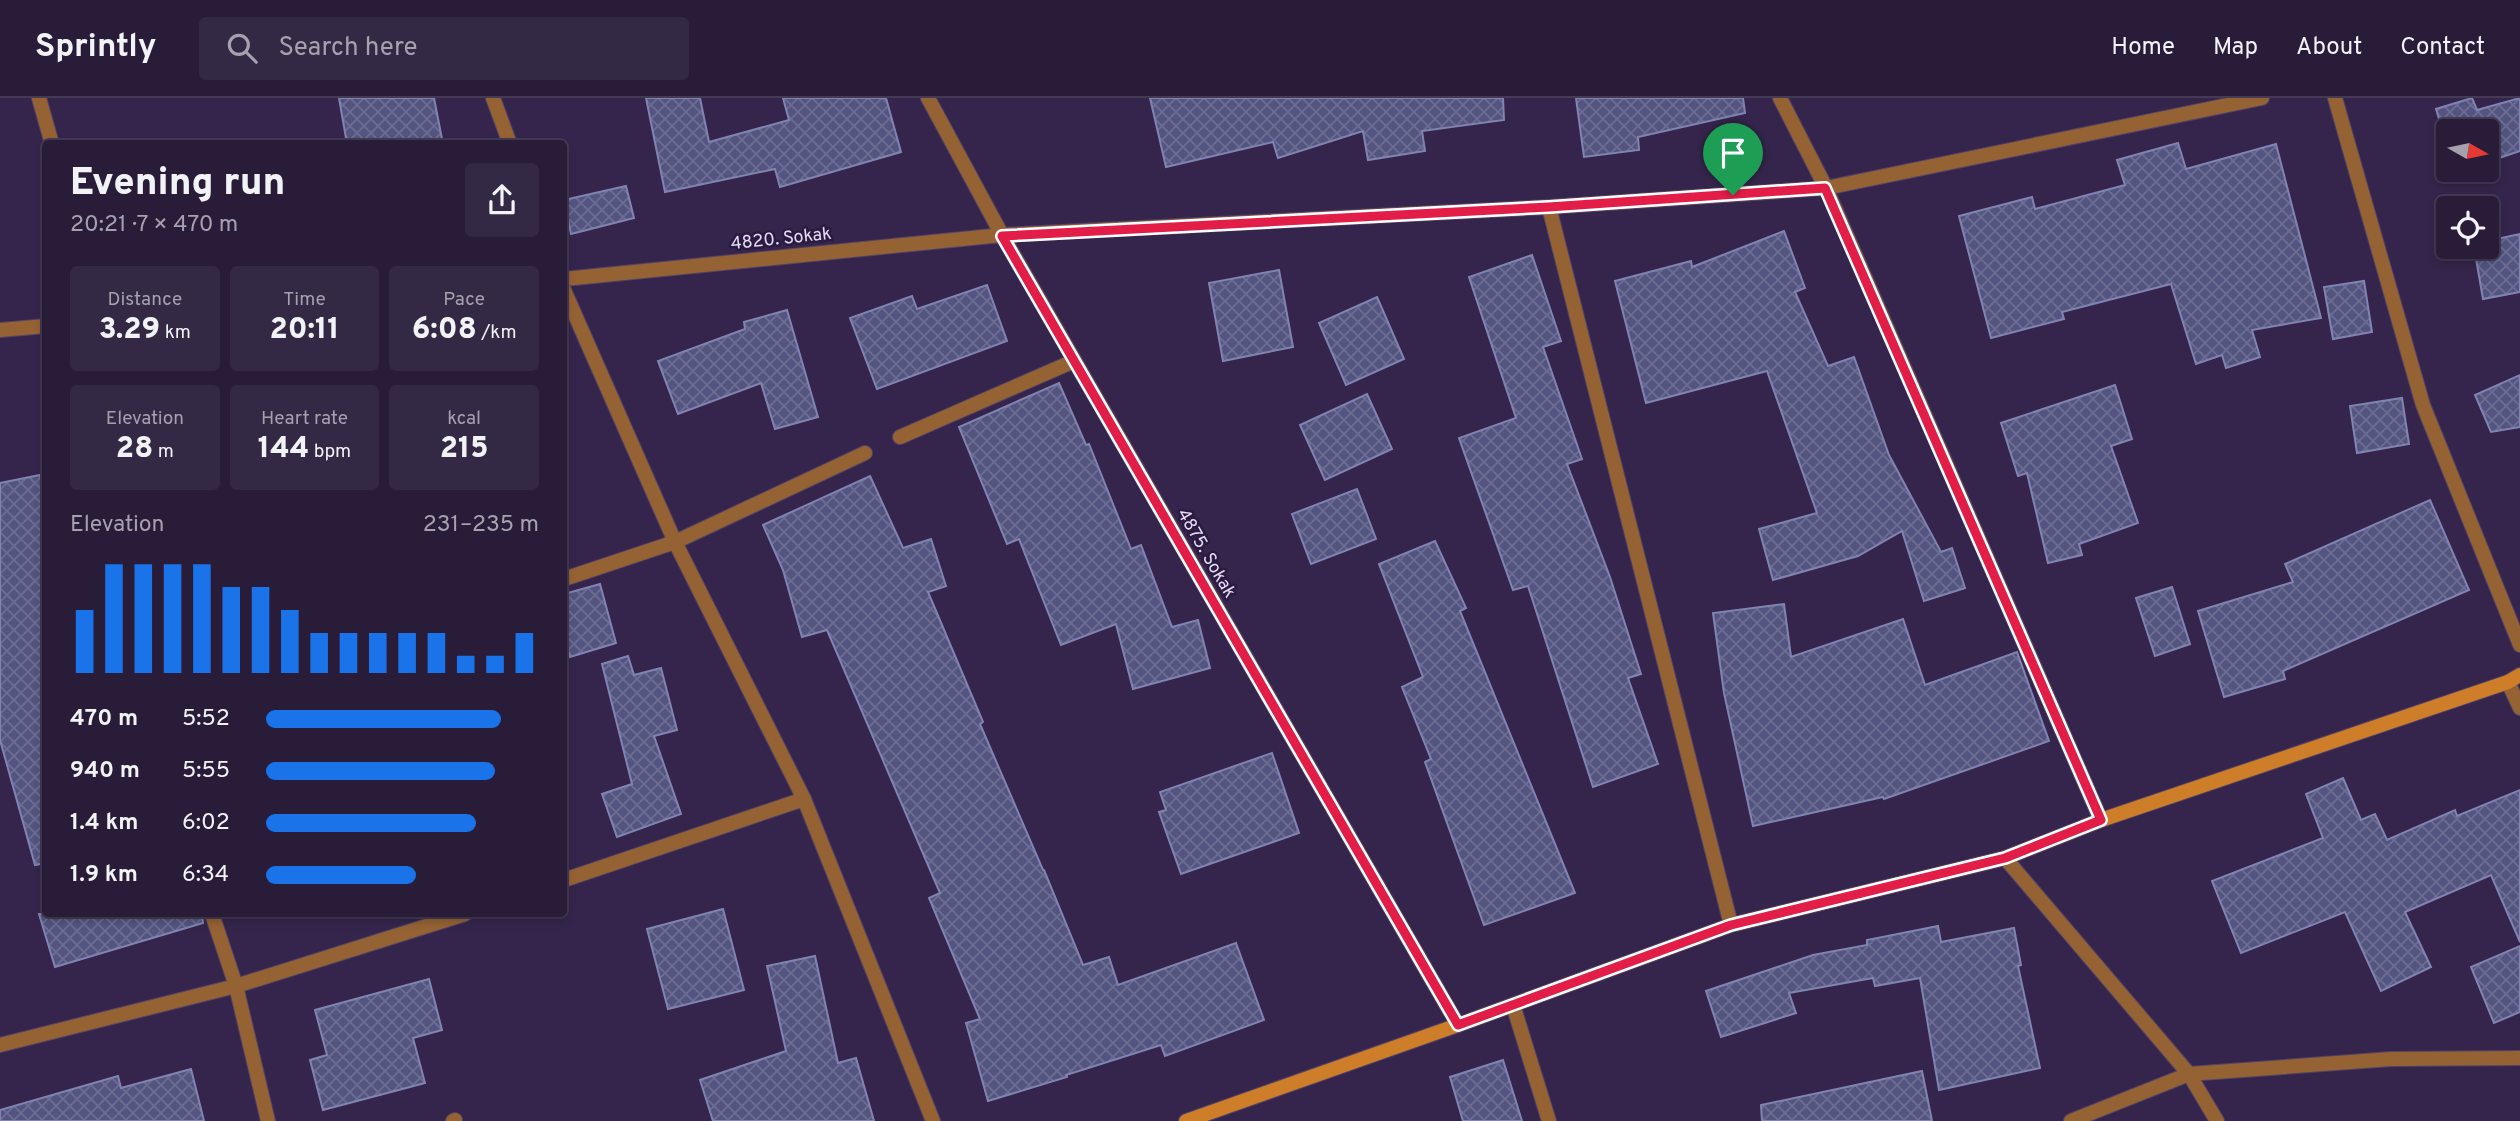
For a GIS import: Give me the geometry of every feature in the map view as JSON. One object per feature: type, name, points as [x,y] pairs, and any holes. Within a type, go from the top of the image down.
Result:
[{"type":"street","points":[[39,98],[51,140]]},
{"type":"street","points":[[493,98],[509,140]]},
{"type":"street","name":"4875. Sokak","points":[[928,98],[1002,236],[1458,1025]]},
{"type":"street","points":[[1780,98],[1825,188],[2101,820]]},
{"type":"street","name":"4820. Sokak","points":[[567,279],[1002,236],[1549,207],[1825,188],[2262,98]]},
{"type":"street","points":[[2334,98],[2423,405],[2520,645]]},
{"type":"street","points":[[1549,207],[1731,925]]},
{"type":"street","points":[[567,297],[675,542],[804,799],[933,1121]]},
{"type":"street","points":[[0,330],[42,326]]},
{"type":"street","points":[[900,437],[1074,361]]},
{"type":"street","points":[[567,578],[675,542],[865,453]]},
{"type":"street","points":[[1186,1121],[1731,925],[2005,858],[2101,820],[2514,678],[2520,708]]},
{"type":"street","points":[[567,879],[804,799]]},
{"type":"street","points":[[2005,858],[2189,1074],[2217,1121]]},
{"type":"street","points":[[213,917],[236,986],[268,1121]]},
{"type":"street","points":[[0,1045],[236,986],[455,917]]},
{"type":"street","points":[[1513,1005],[1549,1121]]},
{"type":"street","points":[[2071,1121],[2189,1074],[2391,1059],[2520,1058]]},
{"type":"building","points":[[339,98],[434,98],[442,140],[346,140]]},
{"type":"building","points":[[646,98],[700,98],[709,142],[789,120],[783,98],[886,98],[901,152],[780,187],[775,169],[665,192]]},
{"type":"building","points":[[1150,98],[1503,98],[1504,120],[1422,131],[1425,151],[1368,160],[1363,131],[1278,158],[1273,142],[1166,167]]},
{"type":"building","points":[[1576,98],[1743,98],[1745,113],[1638,137],[1639,150],[1584,157]]},
{"type":"building","points":[[2472,98],[2477,110],[2520,98],[2520,151],[2499,158],[2499,119],[2439,119],[2436,109]]},
{"type":"building","points":[[2178,143],[2186,169],[2276,144],[2321,318],[2252,330],[2260,357],[2226,368],[2222,355],[2196,364],[2171,284],[2062,312],[2064,319],[1991,338],[1959,216],[2032,197],[2035,209],[2125,185],[2117,160]]},
{"type":"building","points":[[626,186],[634,218],[571,234],[567,199]]},
{"type":"building","points":[[1784,231],[1805,288],[1795,292],[1828,366],[1854,357],[1889,455],[1941,552],[1952,548],[1965,588],[1924,601],[1902,531],[1858,556],[1773,580],[1759,529],[1817,513],[1767,371],[1646,403],[1615,281],[1691,261],[1692,267]]},
{"type":"building","points":[[2520,234],[2520,292],[2483,299],[2476,259],[2499,259],[2499,238]]},
{"type":"building","points":[[1532,255],[1561,341],[1543,347],[1582,459],[1567,464],[1610,577],[1641,674],[1628,678],[1658,764],[1593,787],[1528,586],[1513,590],[1459,438],[1516,418],[1469,277]]},
{"type":"building","points":[[1279,270],[1293,347],[1223,361],[1209,283]]},
{"type":"building","points":[[2364,281],[2372,332],[2333,339],[2324,287]]},
{"type":"building","points":[[987,285],[1007,341],[877,389],[850,318],[912,296],[917,309]]},
{"type":"building","points":[[1377,297],[1404,359],[1346,385],[1319,323]]},
{"type":"building","points":[[787,310],[818,417],[775,429],[761,383],[678,414],[658,361],[745,329],[744,322]]},
{"type":"building","points":[[2520,375],[2520,427],[2491,432],[2475,395]]},
{"type":"building","points":[[1059,383],[1086,445],[1089,444],[1131,549],[1141,545],[1172,627],[1198,620],[1210,668],[1133,689],[1116,624],[1061,645],[1019,539],[1007,544],[959,427]]},
{"type":"building","points":[[2115,385],[2132,439],[2111,446],[2138,523],[2079,544],[2082,555],[2048,563],[2027,473],[2018,476],[2001,423]]},
{"type":"building","points":[[1367,394],[1392,449],[1325,480],[1300,425]]},
{"type":"building","points":[[2402,398],[2409,444],[2357,453],[2350,406]]},
{"type":"building","points":[[40,475],[42,483],[42,864],[35,865],[0,740],[0,483]]},
{"type":"building","points":[[870,476],[903,548],[931,539],[946,586],[928,592],[983,722],[980,724],[1083,965],[1109,957],[1118,985],[1236,943],[1264,1020],[1165,1056],[1161,1045],[988,1101],[966,1023],[980,1019],[929,898],[940,893],[827,630],[802,637],[783,570],[763,525]]},
{"type":"building","points":[[1357,489],[1376,539],[1311,564],[1292,514]]},
{"type":"building","points":[[2430,500],[2469,590],[2283,671],[2285,679],[2224,697],[2198,611],[2293,582],[2285,564]]},
{"type":"building","points":[[1435,541],[1466,608],[1460,611],[1575,893],[1484,925],[1425,762],[1431,759],[1402,687],[1423,677],[1379,564]]},
{"type":"building","points":[[600,584],[616,643],[570,657],[567,646],[567,593]]},
{"type":"building","points":[[2172,587],[2190,644],[2155,656],[2136,598]]},
{"type":"building","points":[[1784,604],[1791,657],[1903,619],[1925,685],[2017,652],[2049,741],[1884,799],[1883,797],[1753,826],[1724,693],[1713,613]]},
{"type":"building","points":[[628,656],[634,675],[661,668],[677,730],[654,736],[681,814],[617,837],[602,794],[632,784],[602,664]]},
{"type":"building","points":[[1272,753],[1299,833],[1181,874],[1159,812],[1166,810],[1160,792]]},
{"type":"building","points":[[2343,778],[2361,820],[2375,814],[2387,840],[2455,810],[2457,816],[2520,790],[2520,942],[2491,875],[2405,912],[2431,967],[2381,991],[2345,912],[2241,953],[2212,881],[2323,838],[2306,794]]},
{"type":"building","points":[[723,909],[744,990],[668,1009],[647,929]]},
{"type":"building","points":[[39,914],[42,914],[42,917],[202,917],[203,923],[55,967]]},
{"type":"building","points":[[1938,926],[1941,942],[2014,928],[2021,965],[2018,966],[2040,1068],[1939,1090],[1920,978],[1875,986],[1873,978],[1789,993],[1796,1013],[1721,1037],[1706,991],[1813,955],[1867,945],[1867,940]]},
{"type":"building","points":[[2520,946],[2520,1012],[2494,1023],[2471,967]]},
{"type":"building","points":[[815,956],[838,1063],[856,1058],[874,1121],[713,1121],[700,1080],[786,1051],[767,966]]},
{"type":"building","points":[[429,979],[442,1030],[413,1038],[425,1083],[323,1110],[310,1060],[327,1055],[315,1010]]},
{"type":"building","points":[[1503,1060],[1522,1121],[1463,1121],[1450,1077]]},
{"type":"building","points":[[191,1069],[204,1121],[0,1121],[0,1110],[118,1076],[121,1088]]},
{"type":"building","points":[[1922,1071],[1932,1121],[1762,1121],[1761,1105]]},
{"type":"route","points":[[1825,188],[2101,820],[2005,858],[1731,925],[1458,1025],[1002,236],[1733,195],[1825,188]]}]
